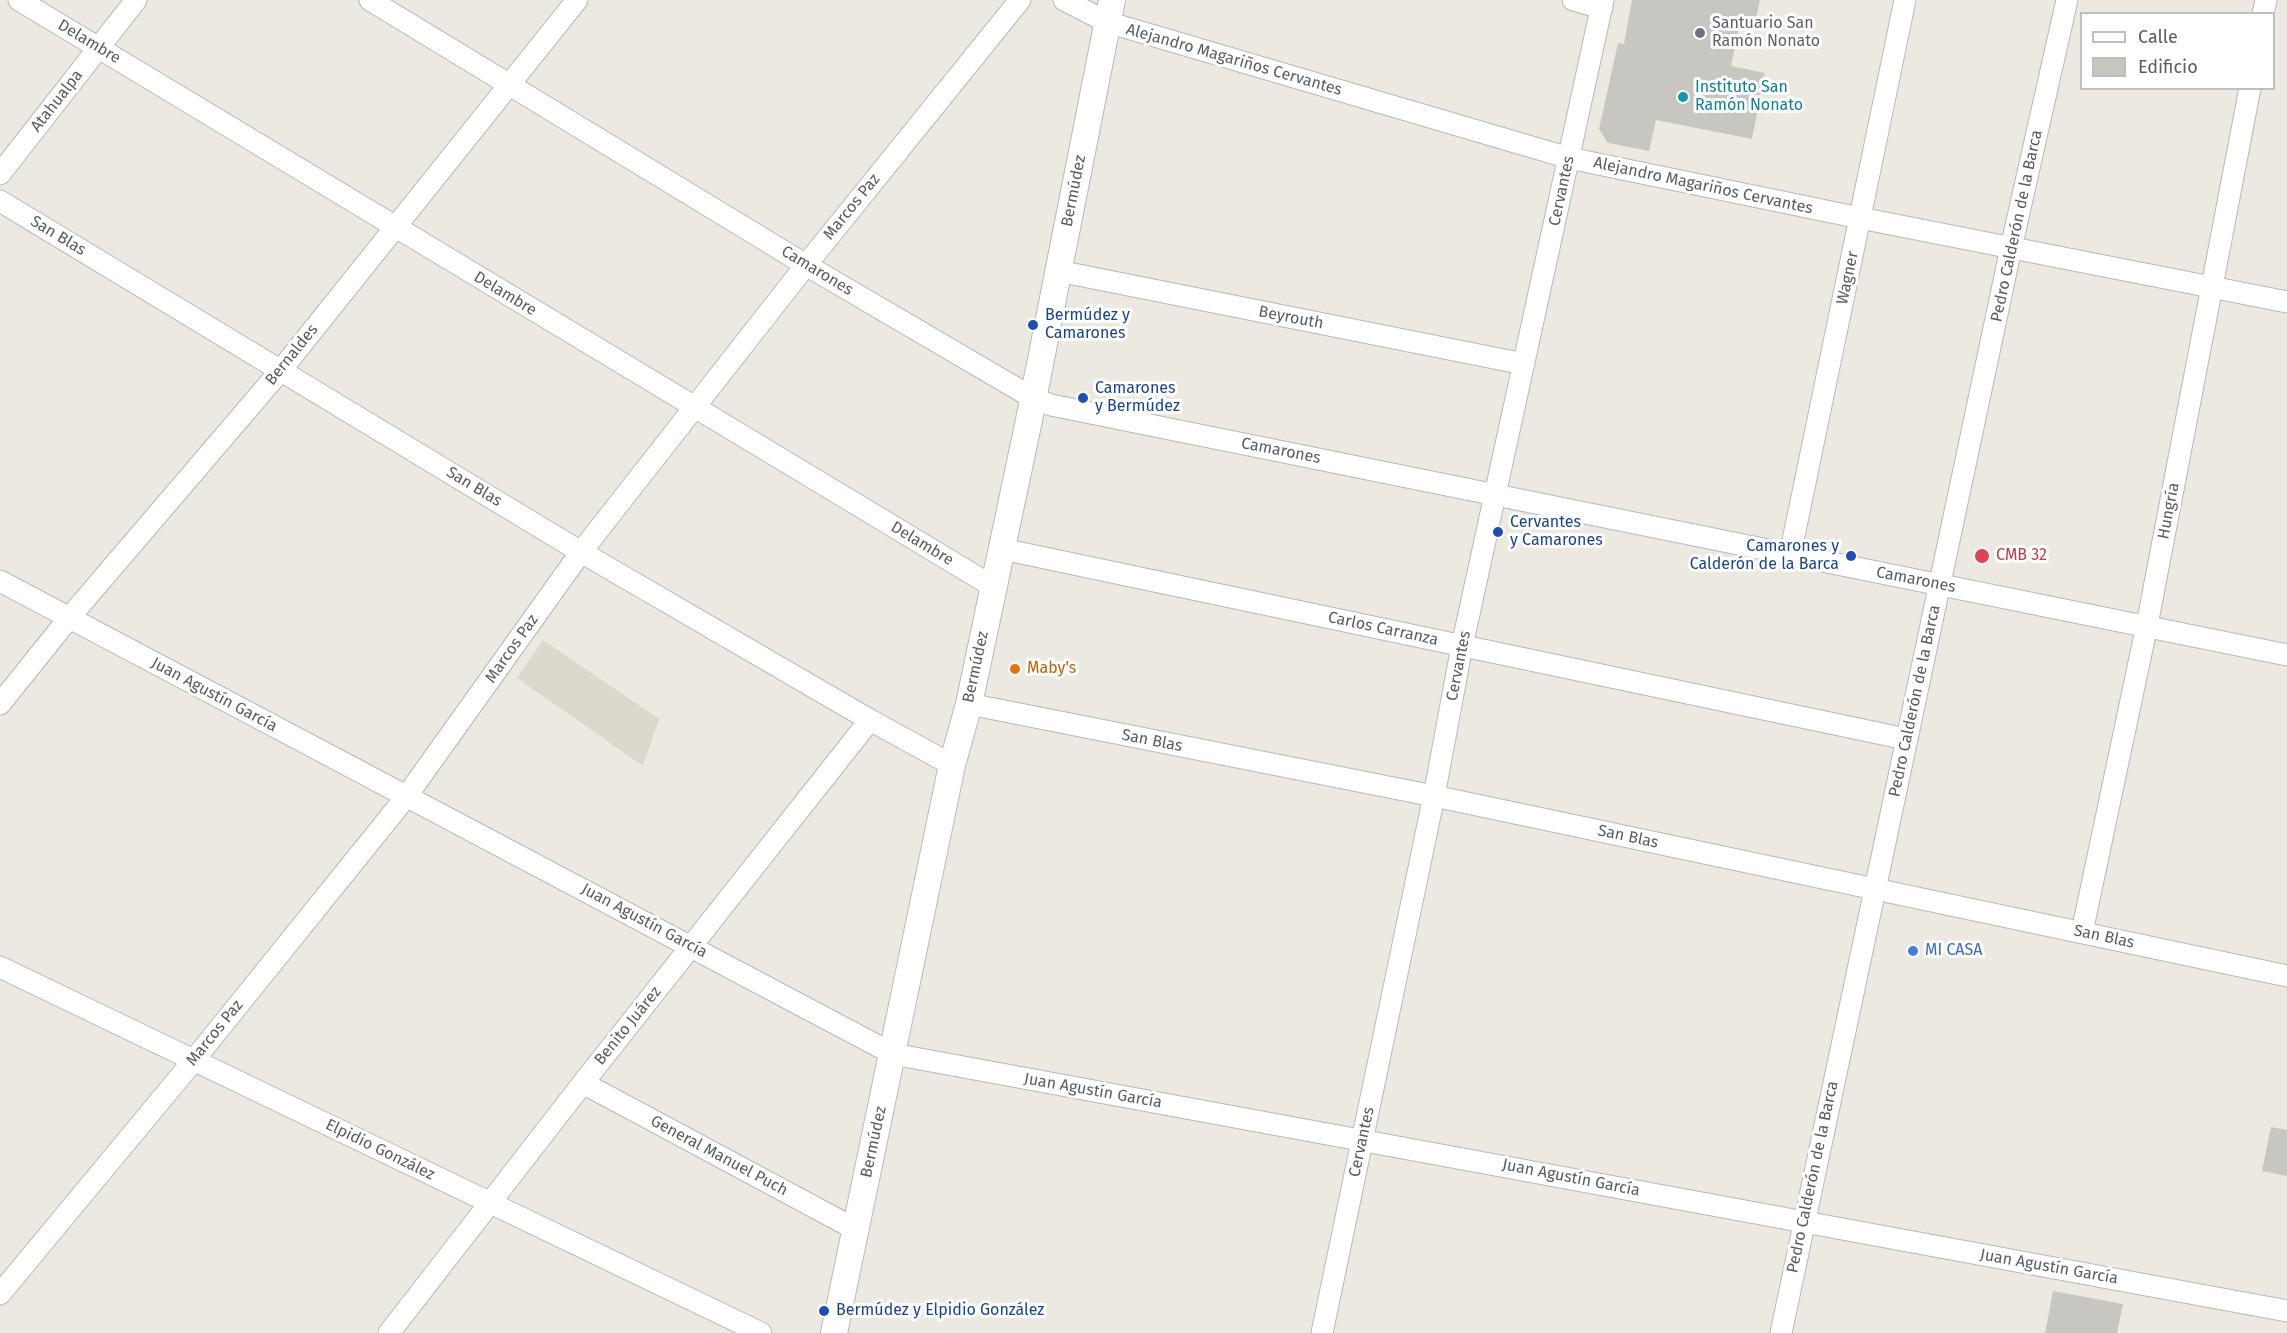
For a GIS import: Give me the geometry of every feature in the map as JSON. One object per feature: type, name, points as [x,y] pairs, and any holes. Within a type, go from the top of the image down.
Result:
[{"type":"street","name":"Delambre","points":[[19,0],[394,228],[992,586]]},
{"type":"street","name":"Atahualpa","points":[[0,174],[136,0]]},
{"type":"street","name":"Camarones","points":[[370,0],[806,264],[1033,398],[1051,405],[2287,655]]},
{"type":"street","name":"Bernaldes","points":[[0,704],[69,618],[281,370],[577,0]]},
{"type":"street","name":"Marcos Paz","points":[[0,1294],[194,1060],[406,797],[580,552],[806,264],[1020,0]]},
{"type":"street","name":"Alejandro Magariños Cervantes","points":[[1064,0],[1109,11],[1569,158],[2287,302]]},
{"type":"street","points":[[1573,0],[1602,4]]},
{"type":"street","name":"Wagner","points":[[1790,555],[1905,0]]},
{"type":"street","name":"Pedro Calderón de la Barca","points":[[1781,1333],[2011,248],[2067,0]]},
{"type":"street","name":"Cervantes","points":[[1322,1333],[1434,796],[1462,646],[1602,4]]},
{"type":"street","name":"Bermúdez","points":[[834,1333],[952,765],[969,704],[992,586],[1002,549],[1109,11]]},
{"type":"street","name":"Hungría","points":[[2082,932],[2146,626],[2250,90]]},
{"type":"street","name":"San Blas","points":[[0,201],[580,552],[952,765]]},
{"type":"street","name":"Beyrouth","points":[[1058,271],[1524,364]]},
{"type":"street","name":"Carlos Carranza","points":[[1002,549],[1906,739]]},
{"type":"street","name":"Juan Agustín García","points":[[0,581],[893,1054],[2287,1311]]},
{"type":"street","name":"San Blas","points":[[969,704],[1434,796],[2287,976]]},
{"type":"street","name":"Benito Juárez","points":[[389,1333],[870,720]]},
{"type":"street","name":"Elpidio González","points":[[0,967],[761,1333]]},
{"type":"street","name":"General Manuel Puch","points":[[583,1083],[855,1229]]},
{"type":"shaded area","points":[[543,640],[659,719],[643,766],[517,678]]},
{"type":"building","name":"Instituto San Ramón Nonato","points":[[1632,0],[1760,0],[1755,22],[1741,18],[1731,66],[1765,73],[1752,139],[1656,120],[1649,151],[1608,143],[1599,129],[1618,43],[1624,44]]},
{"type":"building","points":[[2271,1127],[2287,1130],[2287,1176],[2262,1171]]},
{"type":"building","points":[[2053,1291],[2123,1304],[2117,1333],[2045,1333]]},
{"type":"place","name":"Santuario San Ramón Nonato","points":[[1700,33]]},
{"type":"place","name":"Instituto San Ramón Nonato","points":[[1683,97]]},
{"type":"place","name":"Bermúdez y Camarones","points":[[1033,325]]},
{"type":"place","name":"Camarones y Bermúdez","points":[[1083,398]]},
{"type":"place","name":"Cervantes y Camarones","points":[[1498,532]]},
{"type":"place","name":"Camarones y Calderón de la Barca","points":[[1851,556]]},
{"type":"place","name":"CMB 32","points":[[1982,556]]},
{"type":"place","name":"Maby's","points":[[1015,669]]},
{"type":"place","name":"MI CASA","points":[[1913,951]]},
{"type":"place","name":"Bermúdez y Elpidio González","points":[[824,1311]]}]
